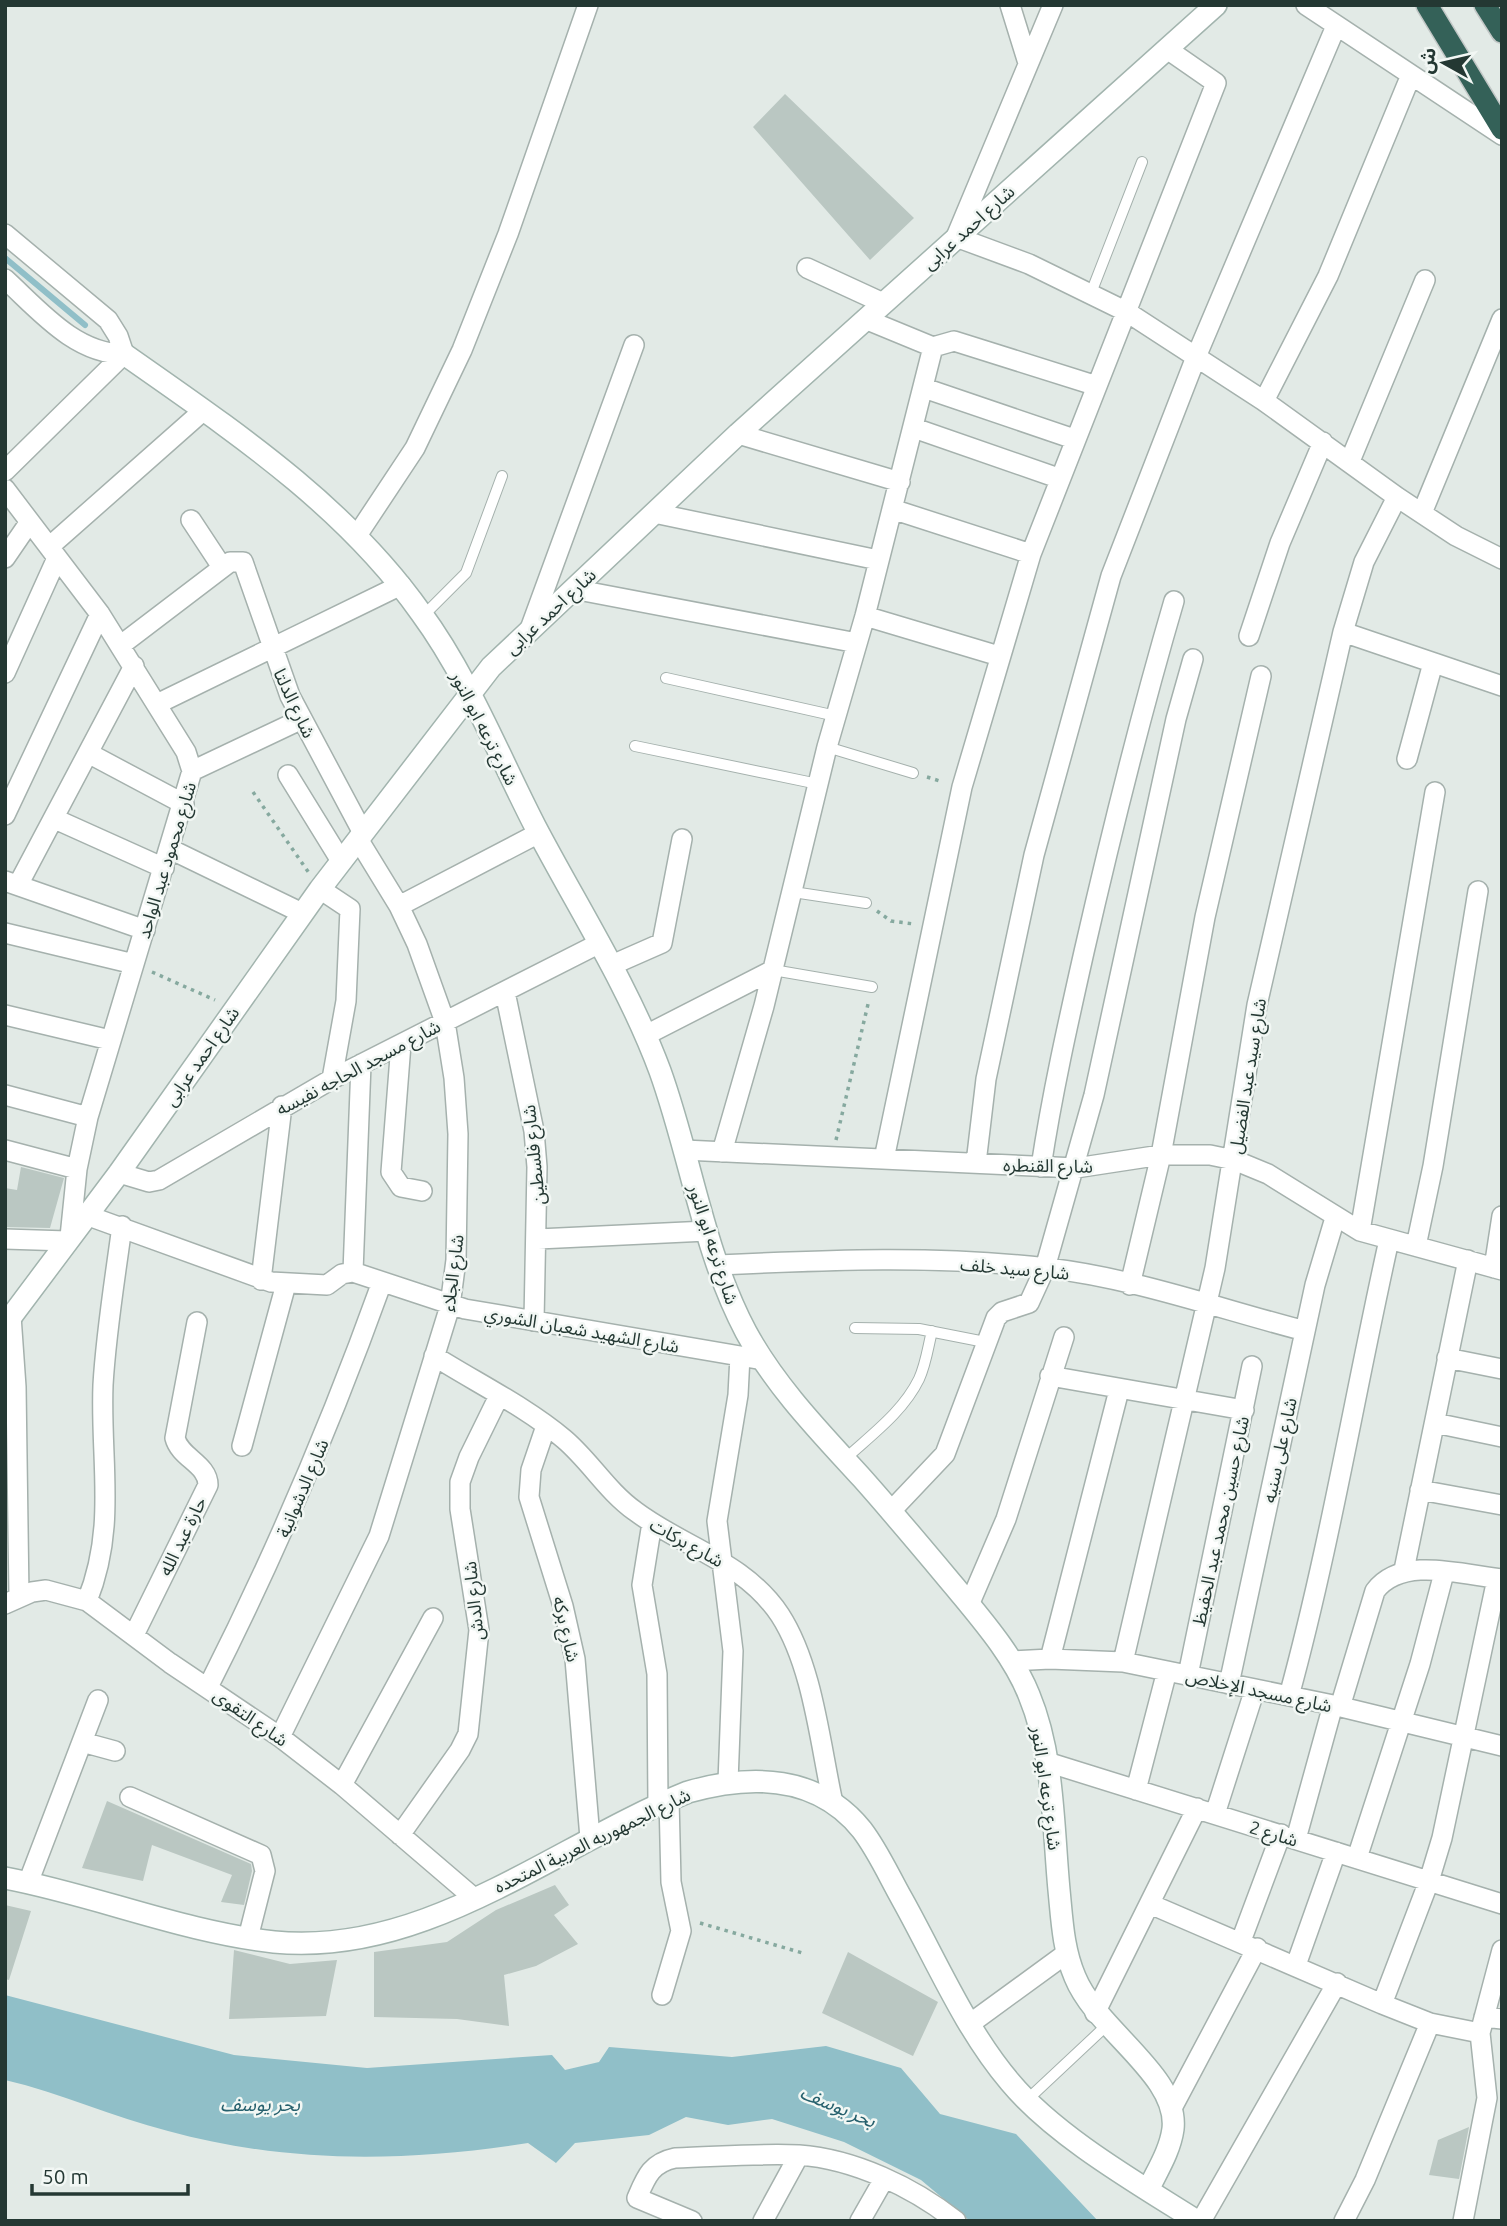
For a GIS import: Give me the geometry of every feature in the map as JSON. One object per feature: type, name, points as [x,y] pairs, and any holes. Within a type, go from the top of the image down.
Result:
[{"type":"highway","points":[[1427,5],[1502,129]]},
{"type":"highway","points":[[1485,5],[1502,32]]},
{"type":"street","points":[[356,537],[415,448],[462,350],[508,234],[588,5]]},
{"type":"street","points":[[1010,5],[1028,63]]},
{"type":"street","points":[[1053,5],[956,237],[1029,264],[1127,312],[1264,401],[1456,536],[1502,559]]},
{"type":"street","name":"شارع احمد عرابى","points":[[8,1321],[119,1173],[320,889],[468,694],[530,629],[738,434],[1216,5]]},
{"type":"street","points":[[1306,5],[1502,135]]},
{"type":"street","points":[[975,1163],[986,1079],[1034,855],[1111,576],[1196,357],[1336,26]]},
{"type":"street","points":[[884,1159],[930,927],[962,787],[999,656],[1058,478],[1127,312],[1216,83],[1167,49]]},
{"type":"street","points":[[1264,401],[1328,275],[1411,75]]},
{"type":"street","points":[[5,234],[108,320],[118,336],[124,354],[5,471]]},
{"type":"street","points":[[807,268],[883,303]]},
{"type":"street","name":"شارع ترعه ابو النور","points":[[5,279],[77,342],[94,351],[124,354],[204,410],[298,482],[356,537],[401,585],[424,615],[612,965],[646,1035],[718,1265],[745,1330],[794,1403],[891,1511],[1012,1661],[1031,1699],[1047,1762],[1067,1953],[1073,1974],[1100,2019],[1161,2082],[1172,2108]]},
{"type":"street","points":[[1350,461],[1425,280]]},
{"type":"street","points":[[1422,513],[1502,318]]},
{"type":"street","points":[[864,319],[933,347],[954,341],[1097,386]]},
{"type":"street","points":[[530,629],[634,345]]},
{"type":"street","points":[[722,1152],[773,970],[827,747],[865,616],[933,347]]},
{"type":"street","points":[[924,388],[1074,439]]},
{"type":"street","points":[[5,673],[53,552],[204,410]]},
{"type":"street","points":[[914,428],[1058,478]]},
{"type":"street","points":[[738,434],[900,482]]},
{"type":"street","points":[[1249,636],[1280,543],[1323,442]]},
{"type":"street","name":"شارع محمود عبد الواحد","points":[[5,489],[121,645],[186,752],[192,771],[88,1117],[77,1169],[69,1239]]},
{"type":"street","name":"شارع سيد عبد الفضيل","points":[[1123,1662],[1206,1305],[1234,1160],[1257,1005],[1343,632],[1364,562],[1397,497]]},
{"type":"street","points":[[892,509],[1031,554]]},
{"type":"street","points":[[654,513],[878,560]]},
{"type":"street","points":[[121,645],[222,567],[191,520]]},
{"type":"street","points":[[5,558],[29,523]]},
{"type":"street","name":"شارع الدلتا","points":[[222,567],[234,560],[247,566],[271,648],[300,720],[360,836]]},
{"type":"street","points":[[157,704],[401,585]]},
{"type":"street","points":[[573,589],[857,643]]},
{"type":"street","points":[[1041,1167],[1063,1047],[1135,732],[1174,601]]},
{"type":"street","points":[[5,815],[100,614]]},
{"type":"street","points":[[865,616],[999,656]]},
{"type":"street","points":[[1343,632],[1502,686]]},
{"type":"street","points":[[891,1511],[945,1454],[985,1342],[999,1314],[1029,1303],[1045,1268],[1076,1168],[1176,719],[1193,659]]},
{"type":"street","points":[[1406,759],[1433,663]]},
{"type":"street","points":[[134,666],[55,819],[12,883],[145,930]]},
{"type":"street","points":[[1130,1285],[1161,1155],[1205,917],[1261,676]]},
{"type":"street","points":[[192,771],[300,720]]},
{"type":"street","points":[[90,754],[184,804]]},
{"type":"street","points":[[288,775],[341,861]]},
{"type":"street","points":[[1360,1231],[1435,792]]},
{"type":"street","points":[[55,819],[164,868]]},
{"type":"street","points":[[399,906],[539,833]]},
{"type":"street","name":"شارع الجلاء","points":[[280,1737],[368,1563],[388,1509],[415,1411],[450,1306],[456,1260],[458,1134],[454,1078],[445,1022],[432,982],[399,906],[360,836]]},
{"type":"street","points":[[612,965],[662,943],[682,839]]},
{"type":"street","points":[[170,849],[302,914]]},
{"type":"street","points":[[320,889],[350,909],[346,1001],[332,1079]]},
{"type":"street","points":[[1416,1246],[1438,1142],[1478,891]]},
{"type":"street","points":[[5,933],[134,964]]},
{"type":"street","name":"شارع مسجد الحاجه نفيسه","points":[[119,1173],[149,1182],[159,1180],[332,1079],[600,943]]},
{"type":"street","points":[[646,1035],[773,970]]},
{"type":"street","name":"شارع فلسطين","points":[[505,992],[534,1131],[538,1239],[534,1321]]},
{"type":"street","points":[[5,1015],[110,1040]]},
{"type":"street","points":[[401,1044],[391,1172],[401,1187],[422,1191]]},
{"type":"street","points":[[86,1215],[122,1226],[261,1280],[286,1284],[327,1285],[342,1274],[353,1272],[361,1064]]},
{"type":"street","points":[[5,1095],[88,1117]]},
{"type":"street","points":[[261,1280],[282,1106]]},
{"type":"street","points":[[5,1150],[77,1169]]},
{"type":"street","name":"شارع القنطره","points":[[684,1150],[1076,1168],[1161,1155],[1198,1154],[1234,1160],[1268,1174],[1335,1218],[1360,1231],[1498,1269]]},
{"type":"street","points":[[1498,1269],[1502,1216]]},
{"type":"street","name":"شارع على سنيه","points":[[1230,1684],[1304,1331],[1335,1218]]},
{"type":"street","points":[[88,1601],[97,1577],[105,1538],[103,1386],[122,1226]]},
{"type":"street","points":[[538,1239],[707,1231]]},
{"type":"street","points":[[5,1239],[69,1239]]},
{"type":"street","points":[[1289,1696],[1325,1551],[1357,1381],[1389,1240]]},
{"type":"street","name":"شارع سيد خلف","points":[[718,1265],[849,1260],[1045,1268],[1130,1285],[1304,1331]]},
{"type":"street","points":[[1404,1570],[1468,1260]]},
{"type":"street","name":"شارع الشهيد شعبان الشوري","points":[[353,1272],[450,1306],[763,1360]]},
{"type":"street","name":"شارع الدشوانية","points":[[208,1687],[286,1527],[343,1388],[382,1282]]},
{"type":"street","points":[[242,1446],[286,1284]]},
{"type":"street","points":[[8,1321],[16,1387],[12,1600]]},
{"type":"street","name":"حارة عبد الله","points":[[134,1635],[208,1485],[204,1472],[180,1450],[175,1438],[197,1322]]},
{"type":"street","points":[[969,1605],[1006,1519],[1064,1337]]},
{"type":"street","name":"شارع بركات","points":[[434,1356],[546,1426],[578,1453],[616,1496],[652,1523],[719,1558],[763,1593],[793,1638],[803,1664],[833,1803]]},
{"type":"street","points":[[728,1782],[733,1651],[719,1558],[718,1509],[738,1395],[740,1356]]},
{"type":"street","points":[[1447,1358],[1502,1369]]},
{"type":"street","name":"شارع حسين محمد عبد الحفيظ","points":[[1188,1675],[1251,1366]]},
{"type":"street","points":[[1050,1376],[1244,1410]]},
{"type":"street","points":[[1050,1659],[1119,1390]]},
{"type":"street","name":"شارع الدش","points":[[400,1835],[460,1750],[468,1734],[480,1630],[460,1509],[460,1482],[469,1457],[499,1396]]},
{"type":"street","points":[[1435,1423],[1502,1437]]},
{"type":"street","name":"شارع بركه","points":[[546,1426],[531,1470],[529,1497],[563,1606],[575,1660],[590,1838]]},
{"type":"street","points":[[1420,1490],[1502,1506]]},
{"type":"street","points":[[652,1523],[642,1585],[657,1674],[663,1802],[671,1882],[681,1918],[681,1931],[662,1995]]},
{"type":"street","points":[[1148,2190],[1172,2135],[1172,2108],[1249,1945],[1375,1591],[1382,1581],[1404,1570],[1499,1579],[1429,1881],[1382,2004]]},
{"type":"street","points":[[1357,1858],[1444,1573]]},
{"type":"street","name":"شارع التقوى","points":[[12,1600],[46,1590],[88,1601],[280,1737],[342,1785],[474,1898]]},
{"type":"street","points":[[342,1785],[433,1618]]},
{"type":"street","name":"شارع مسجد الإخلاص","points":[[1012,1661],[1050,1659],[1123,1662],[1401,1720],[1502,1746]]},
{"type":"street","points":[[1136,1790],[1167,1671]]},
{"type":"street","points":[[1100,2019],[1150,1904],[1206,1811],[1255,1689]]},
{"type":"street","points":[[28,1883],[98,1700]]},
{"type":"street","points":[[82,1742],[115,1751]]},
{"type":"street","name":"شارع 2","points":[[1047,1762],[1502,1903]]},
{"type":"street","name":"شارع الجمهوريه العربية المتحده","points":[[5,1878],[248,1938],[303,1943],[358,1938],[412,1925],[474,1898],[663,1802],[728,1782],[783,1782],[809,1790],[833,1803],[856,1824],[874,1848],[996,2064],[1027,2100],[1058,2127],[1148,2190],[1199,2221]]},
{"type":"street","points":[[130,1797],[261,1855],[266,1866],[248,1938]]},
{"type":"street","points":[[1296,1965],[1336,1852]]},
{"type":"street","points":[[1150,1904],[1430,2023],[1489,2023]]},
{"type":"street","points":[[1462,2221],[1494,2083],[1489,2023],[1502,1950]]},
{"type":"street","points":[[971,2023],[1067,1953]]},
{"type":"street","points":[[1199,2221],[1336,1983]]},
{"type":"street","points":[[1344,2221],[1370,2169],[1430,2023]]},
{"type":"street","points":[[763,2221],[799,2155]]},
{"type":"street","points":[[692,2221],[637,2198],[648,2174],[661,2161],[675,2158],[799,2155],[854,2167],[884,2179],[949,2218]]},
{"type":"street","points":[[860,2221],[884,2179]]},
{"type":"lane","points":[[1091,293],[1142,162]]},
{"type":"lane","points":[[424,615],[466,573],[502,476]]},
{"type":"lane","points":[[666,678],[836,716]]},
{"type":"lane","points":[[635,746],[818,784]]},
{"type":"lane","points":[[827,747],[913,773]]},
{"type":"lane","points":[[793,892],[866,903]]},
{"type":"lane","points":[[773,970],[872,987]]},
{"type":"lane","points":[[855,1328],[932,1331],[985,1342]]},
{"type":"lane","points":[[845,1459],[900,1409],[911,1393],[920,1377],[932,1331]]},
{"type":"lane","points":[[1027,2100],[1100,2019]]},
{"type":"path","points":[[913,773],[962,787]]},
{"type":"path","points":[[253,792],[320,889]]},
{"type":"path","points":[[866,903],[891,921],[930,927]]},
{"type":"path","points":[[134,964],[234,1009]]},
{"type":"path","points":[[832,1157],[872,987]]},
{"type":"path","points":[[681,1918],[806,1954]]},
{"type":"water","name":"بحر يوسف","points":[[5,1995],[234,2055],[367,2068],[552,2055],[565,2070],[599,2062],[609,2047],[732,2057],[826,2046],[901,2068],[940,2114],[1016,2134],[1098,2221],[970,2221],[921,2180],[844,2142],[772,2119],[728,2125],[686,2117],[649,2135],[575,2143],[556,2163],[528,2143],[437,2154],[348,2156],[303,2154],[213,2142],[168,2131],[5,2080]]},
{"type":"building","points":[[785,94],[914,218],[870,260],[753,127]]},
{"type":"building","points":[[21,1167],[64,1178],[50,1228],[5,1227],[5,1188],[17,1190]]},
{"type":"building","points":[[107,1801],[251,1864],[252,1871],[244,1905],[221,1902],[232,1875],[152,1845],[143,1881],[82,1868]]},
{"type":"building","points":[[555,1885],[569,1905],[554,1915],[578,1944],[536,1966],[504,1975],[509,2026],[457,2019],[374,2017],[374,1952],[447,1942],[496,1910]]},
{"type":"building","points":[[5,1905],[31,1911],[9,1980],[5,1979]]},
{"type":"building","points":[[234,1950],[290,1964],[337,1960],[326,2016],[229,2019]]},
{"type":"building","points":[[848,1952],[938,2002],[913,2056],[822,2013]]},
{"type":"building","points":[[1469,2127],[1459,2179],[1429,2175],[1438,2140]]},
{"type":"waterway","points":[[5,258],[85,325]]}]
